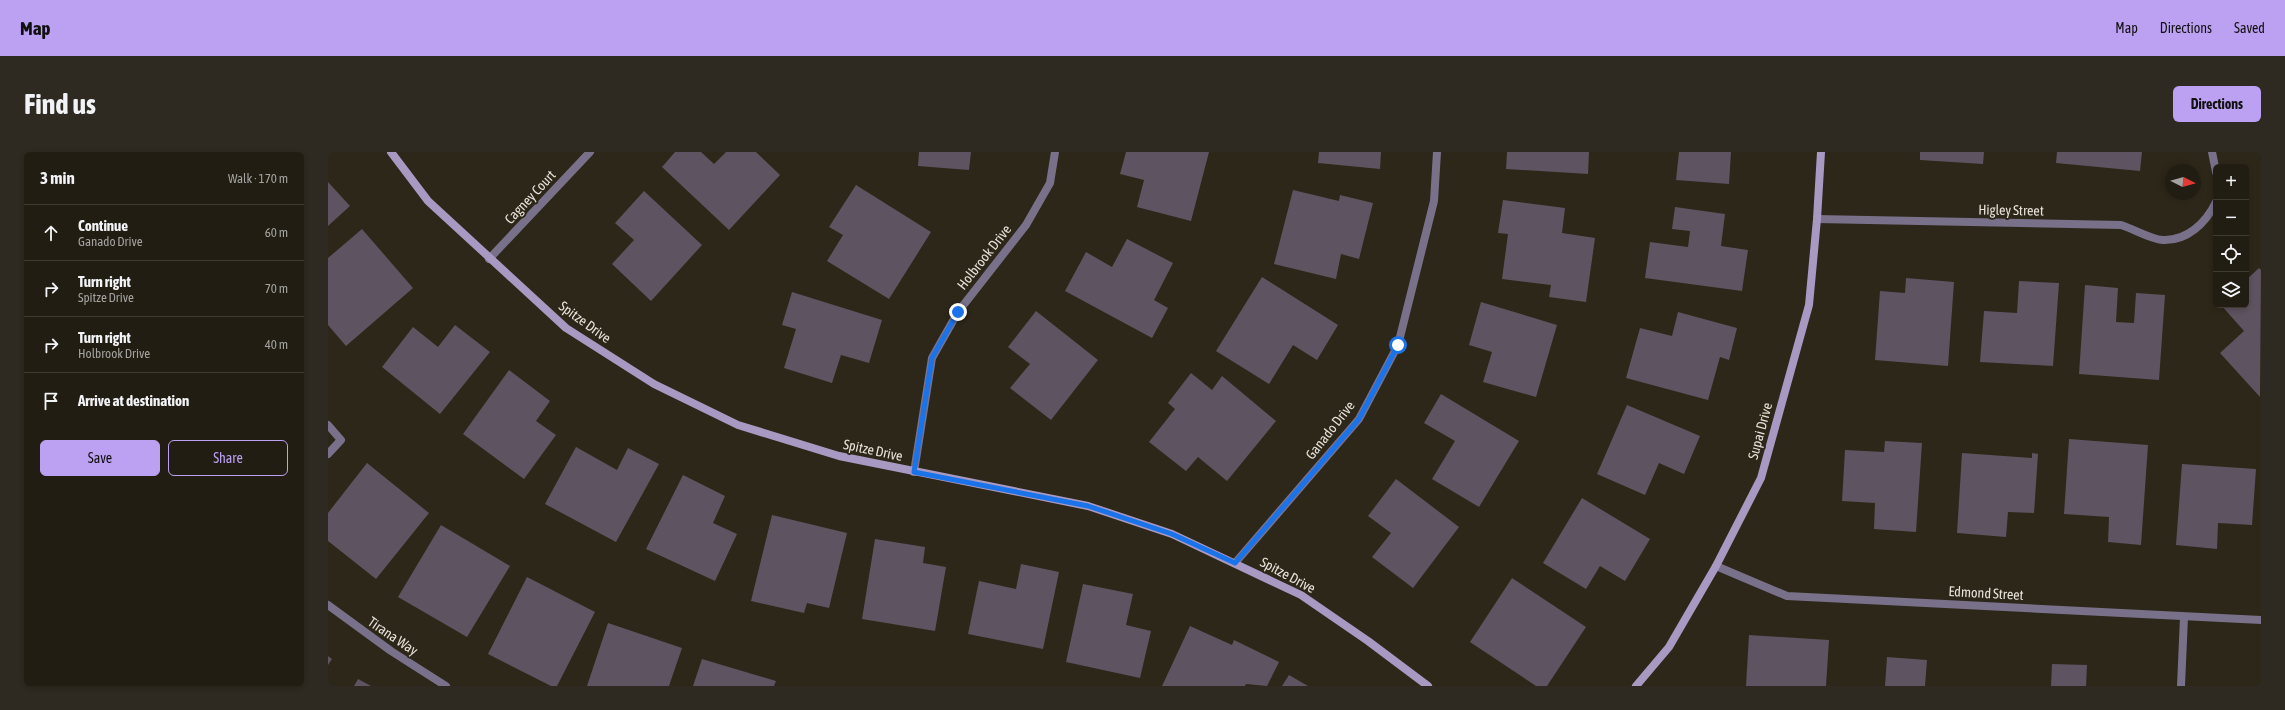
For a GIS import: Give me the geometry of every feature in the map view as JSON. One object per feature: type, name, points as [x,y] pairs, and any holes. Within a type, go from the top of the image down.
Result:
[{"type":"street","name":"Spitze Drive","points":[[391,152],[428,201],[489,259],[566,328],[654,384],[738,425],[839,456],[1088,506],[1172,534],[1301,595],[1368,641],[1428,686]]},
{"type":"street","name":"Cagney Court","points":[[489,259],[590,152]]},
{"type":"street","name":"Holbrook Drive","points":[[914,472],[932,358],[958,312],[1026,225],[1050,183],[1055,152]]},
{"type":"street","name":"Ganado Drive","points":[[1235,563],[1359,419],[1398,345],[1434,201],[1436,152]]},
{"type":"street","name":"Supai Drive","points":[[1636,686],[1669,647],[1716,566],[1761,478],[1809,305],[1817,219],[1821,152]]},
{"type":"street","points":[[2212,152],[2214,164]]},
{"type":"street","name":"Higley Street","points":[[1817,219],[2121,225],[2162,240],[2180,238],[2198,227],[2213,208]]},
{"type":"street","points":[[328,425],[341,440],[328,454]]},
{"type":"street","name":"Edmond Street","points":[[1716,566],[1787,596],[2261,620]]},
{"type":"street","name":"Tirana Way","points":[[328,605],[392,651],[446,686]]},
{"type":"street","points":[[2181,686],[2184,617]]},
{"type":"building","points":[[675,152],[701,152],[714,164],[726,152],[756,152],[780,175],[729,230],[662,167]]},
{"type":"building","points":[[919,152],[971,152],[969,170],[918,166]]},
{"type":"building","points":[[1126,152],[1209,152],[1191,221],[1137,207],[1144,180],[1120,174]]},
{"type":"building","points":[[1319,152],[1381,152],[1380,169],[1318,163]]},
{"type":"building","points":[[1507,152],[1589,152],[1588,174],[1506,169]]},
{"type":"building","points":[[1679,152],[1731,152],[1729,184],[1676,180]]},
{"type":"building","points":[[1920,152],[1984,152],[1983,164],[1920,160]]},
{"type":"building","points":[[2057,152],[2142,152],[2140,171],[2056,163]]},
{"type":"building","points":[[328,182],[350,206],[328,226]]},
{"type":"building","points":[[856,185],[931,232],[889,299],[827,261],[843,235],[829,227]]},
{"type":"building","points":[[1293,190],[1339,201],[1340,195],[1373,203],[1359,259],[1341,254],[1336,279],[1274,264]]},
{"type":"building","points":[[644,191],[702,245],[651,301],[612,264],[634,240],[615,223]]},
{"type":"building","points":[[1503,200],[1565,208],[1562,233],[1595,238],[1586,302],[1549,297],[1551,285],[1502,279],[1508,234],[1498,233]]},
{"type":"building","points":[[1675,207],[1725,214],[1721,246],[1748,250],[1742,291],[1645,278],[1650,242],[1688,247],[1690,231],[1672,229]]},
{"type":"building","points":[[362,229],[413,288],[346,346],[328,325],[328,258]]},
{"type":"building","points":[[1127,239],[1173,263],[1154,300],[1168,308],[1152,338],[1065,291],[1086,252],[1112,267]]},
{"type":"building","points":[[2259,268],[2261,270],[2260,397],[2220,353],[2244,331],[2224,308],[2249,308],[2249,277]]},
{"type":"building","points":[[1262,277],[1338,325],[1317,360],[1293,345],[1269,384],[1216,351]]},
{"type":"building","points":[[1906,278],[1954,282],[1948,366],[1875,360],[1880,291],[1905,293]]},
{"type":"building","points":[[2019,281],[2059,283],[2053,366],[1980,362],[1984,311],[2017,313]]},
{"type":"building","points":[[2085,285],[2118,288],[2116,322],[2134,323],[2136,293],[2165,295],[2159,380],[2079,374]]},
{"type":"building","points":[[792,292],[882,320],[869,363],[841,355],[832,383],[784,368],[796,329],[782,325]]},
{"type":"building","points":[[1481,302],[1557,325],[1536,397],[1483,382],[1492,352],[1469,345]]},
{"type":"building","points":[[1036,311],[1098,360],[1051,420],[1010,388],[1030,364],[1008,347]]},
{"type":"building","points":[[1678,312],[1737,328],[1729,360],[1720,357],[1708,400],[1626,378],[1640,328],[1672,336]]},
{"type":"building","points":[[455,325],[490,352],[440,414],[382,367],[413,327],[438,347]]},
{"type":"building","points":[[509,370],[550,401],[536,421],[556,435],[524,479],[463,434]]},
{"type":"building","points":[[1191,373],[1212,390],[1222,376],[1276,421],[1227,481],[1198,457],[1186,471],[1149,442],[1175,409],[1168,403]]},
{"type":"building","points":[[1441,394],[1519,441],[1479,507],[1432,479],[1455,441],[1424,423]]},
{"type":"building","points":[[1627,405],[1700,436],[1684,474],[1659,463],[1645,495],[1597,474]]},
{"type":"building","points":[[2069,439],[2148,445],[2141,545],[2108,542],[2109,517],[2064,514]]},
{"type":"building","points":[[1885,441],[1922,443],[1916,532],[1874,529],[1875,503],[1842,501],[1845,450],[1884,452]]},
{"type":"building","points":[[576,447],[617,470],[628,448],[659,464],[616,542],[545,504]]},
{"type":"building","points":[[1962,453],[2032,458],[2032,453],[2038,454],[2034,513],[2008,512],[2006,537],[1957,533]]},
{"type":"building","points":[[367,463],[429,513],[376,579],[328,541],[328,513]]},
{"type":"building","points":[[2182,464],[2256,469],[2252,525],[2218,523],[2217,549],[2176,545]]},
{"type":"building","points":[[683,475],[725,496],[713,523],[737,534],[715,581],[646,549]]},
{"type":"building","points":[[1396,479],[1459,527],[1413,588],[1372,557],[1391,533],[1368,516]]},
{"type":"building","points":[[1582,498],[1650,539],[1625,581],[1600,566],[1586,589],[1543,563]]},
{"type":"building","points":[[772,515],[847,533],[829,608],[807,603],[804,613],[751,601]]},
{"type":"building","points":[[441,525],[510,566],[467,637],[398,597]]},
{"type":"building","points":[[875,539],[925,547],[923,563],[946,567],[935,631],[862,619]]},
{"type":"building","points":[[1021,564],[1059,572],[1043,649],[968,634],[979,581],[1016,589]]},
{"type":"building","points":[[527,577],[595,612],[557,686],[551,686],[488,654]]},
{"type":"building","points":[[1512,578],[1586,627],[1547,686],[1536,686],[1470,642]]},
{"type":"building","points":[[1083,584],[1133,594],[1126,625],[1151,631],[1140,678],[1066,662]]},
{"type":"building","points":[[608,623],[682,648],[669,686],[587,686]]},
{"type":"building","points":[[1190,626],[1232,645],[1234,640],[1279,662],[1267,686],[1246,684],[1245,686],[1162,686]]},
{"type":"building","points":[[1749,635],[1829,640],[1826,686],[1746,686]]},
{"type":"building","points":[[328,656],[332,659],[328,665]]},
{"type":"building","points":[[1887,657],[1927,660],[1925,686],[1885,686]]},
{"type":"building","points":[[702,659],[776,681],[774,686],[693,686]]},
{"type":"building","points":[[2052,664],[2087,665],[2086,686],[2051,686]]},
{"type":"building","points":[[1289,675],[1308,686],[1282,686]]},
{"type":"building","points":[[358,679],[371,686],[354,686]]},
{"type":"route","points":[[958,312],[932,358],[914,472],[1004,488],[1088,506],[1172,534],[1235,563],[1359,419],[1398,345]]}]
